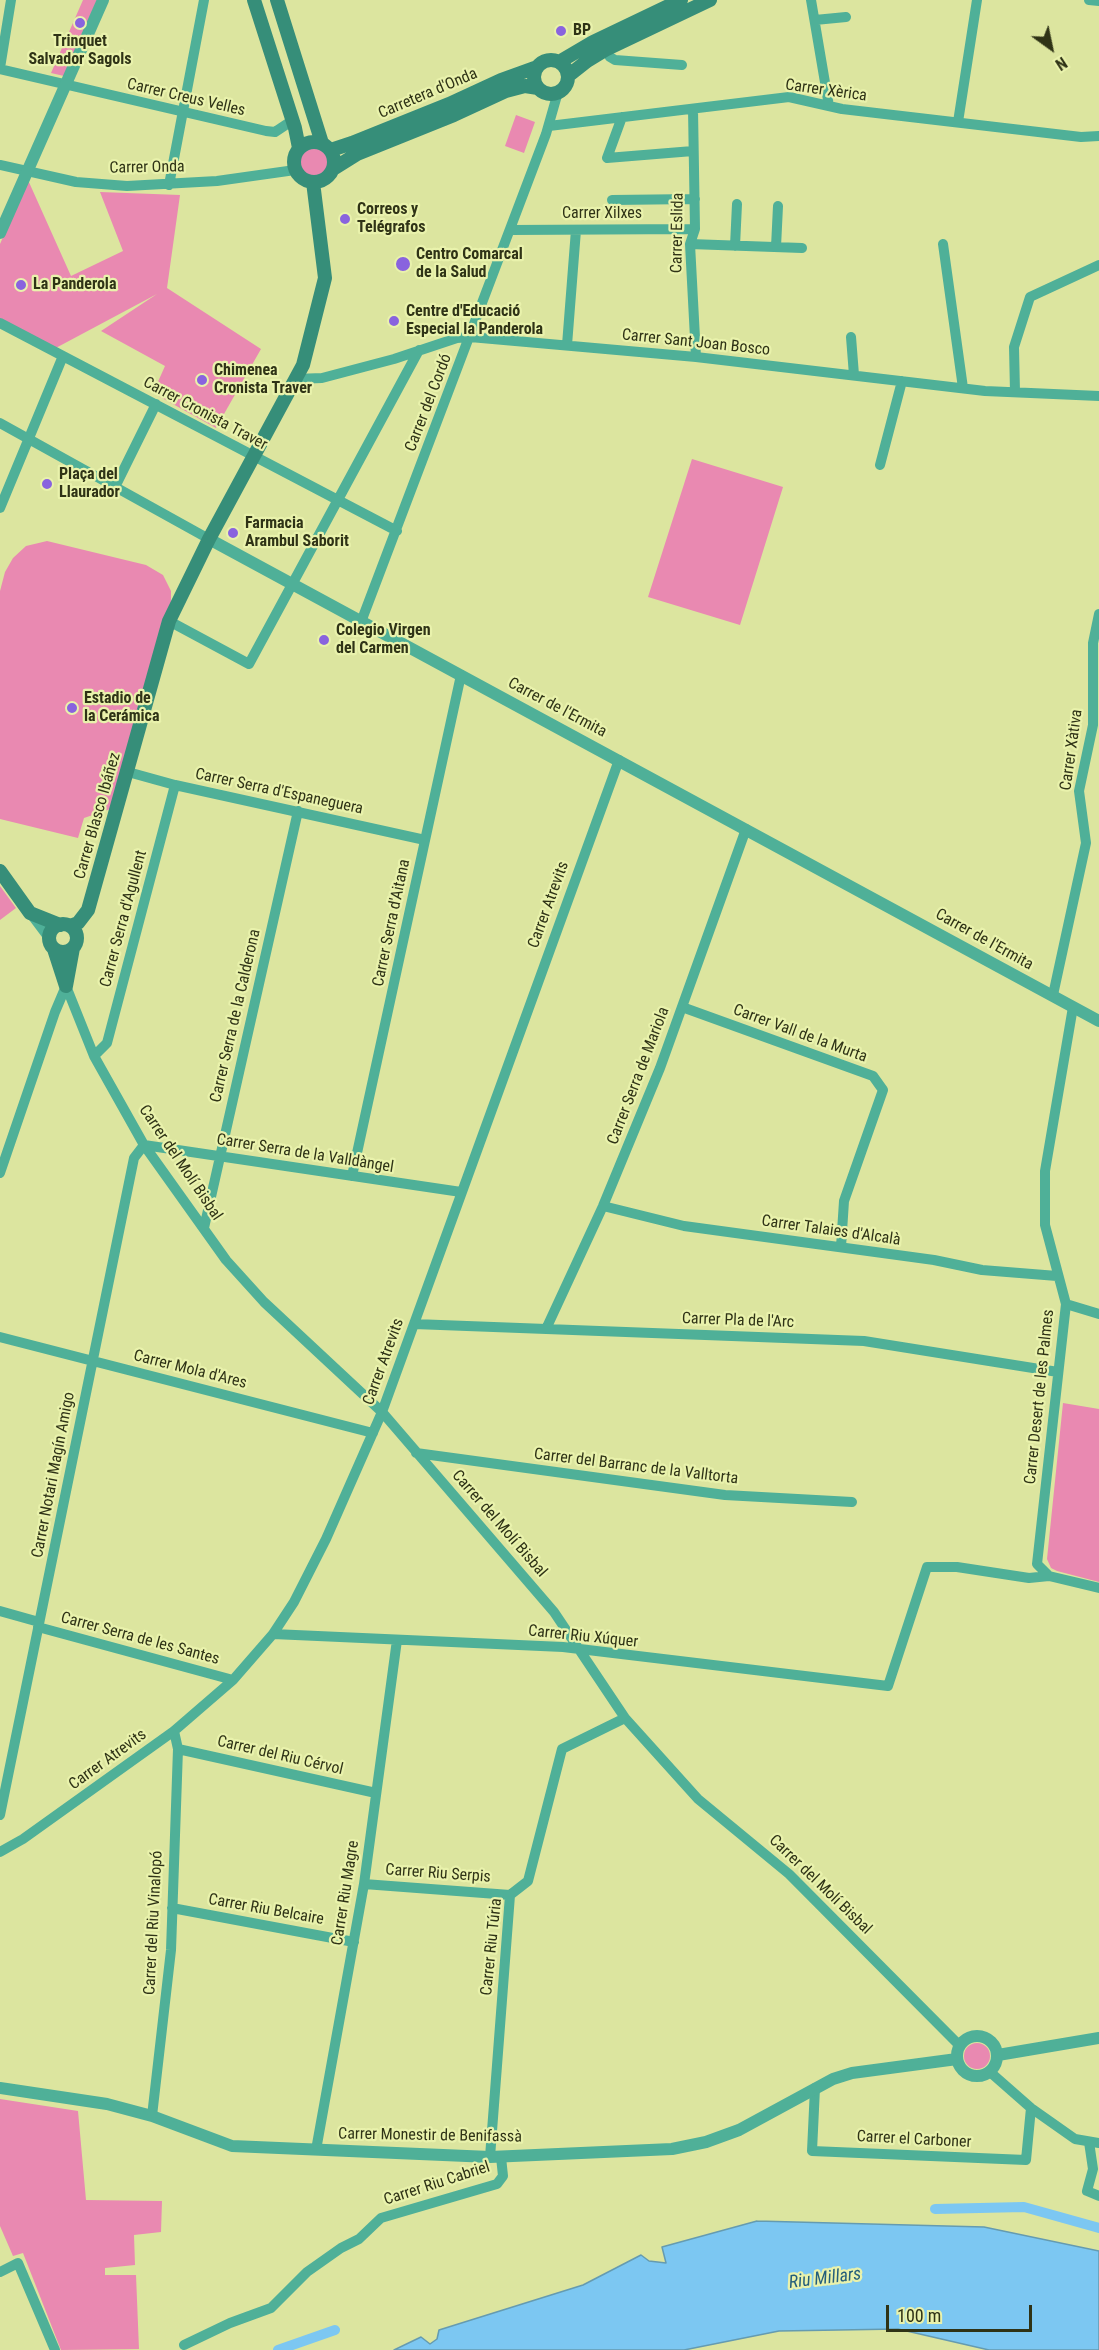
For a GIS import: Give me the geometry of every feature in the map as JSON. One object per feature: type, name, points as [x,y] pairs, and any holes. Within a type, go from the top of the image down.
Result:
[{"type":"main road","points":[[254,0],[293,120],[299,148]]},
{"type":"main road","points":[[277,0],[326,146],[334,159],[333,169],[327,177],[313,182],[299,176],[295,170],[294,155],[299,148],[314,141],[326,146]]},
{"type":"main road","points":[[559,62],[593,42],[681,0]]},
{"type":"main road","points":[[568,76],[605,50],[710,0]]},
{"type":"main road","points":[[546,61],[559,62],[564,66],[568,76],[566,86],[558,92],[547,94],[538,88],[534,78],[537,67],[546,61]]},
{"type":"main road","name":"Carretera d'Onda","points":[[326,146],[352,143],[537,67]]},
{"type":"main road","name":"Carretera d'Onda","points":[[333,169],[357,154],[443,120],[506,91],[525,86],[538,88]]},
{"type":"main road","name":"Carrer Blasco Ibáñez","points":[[65,926],[78,923],[88,910],[169,621],[209,539],[303,365],[325,278],[313,182]]},
{"type":"main road","name":"Carrer del Molí Bisbal","points":[[0,871],[30,913]]},
{"type":"main road","points":[[30,913],[65,926],[77,936],[66,986]]},
{"type":"main road","points":[[65,926],[52,930],[51,944],[62,952],[73,948]]},
{"type":"main road","name":"Carrer del Molí Bisbal","points":[[51,944],[66,986]]},
{"type":"street","points":[[0,68],[11,0]]},
{"type":"street","points":[[0,233],[103,0]]},
{"type":"street","points":[[169,185],[204,0]]},
{"type":"street","points":[[811,0],[829,106]]},
{"type":"street","points":[[958,122],[977,0]]},
{"type":"street","points":[[1089,0],[1099,1]]},
{"type":"street","points":[[814,20],[846,17]]},
{"type":"street","points":[[605,50],[615,60],[682,64]]},
{"type":"street","name":"Carrer Creus Velles","points":[[0,68],[65,86],[266,132],[275,132],[293,120]]},
{"type":"street","name":"Carrer del Cordó","points":[[361,622],[549,126],[558,92]]},
{"type":"street","name":"Carrer Xèrica","points":[[549,126],[789,97],[829,106],[1081,137],[1099,136]]},
{"type":"street","name":"Carrer Eslida","points":[[693,109],[695,229],[690,244],[696,357]]},
{"type":"street","points":[[622,117],[607,158],[693,151]]},
{"type":"street","name":"Carrer Onda","points":[[0,165],[76,182],[128,186],[169,185],[295,170]]},
{"type":"street","points":[[612,200],[694,199]]},
{"type":"street","points":[[735,246],[737,204]]},
{"type":"street","points":[[776,247],[778,206]]},
{"type":"street","name":"Carrer Xilxes","points":[[510,230],[695,229]]},
{"type":"street","points":[[567,345],[576,230]]},
{"type":"street","points":[[690,244],[802,248]]},
{"type":"street","points":[[943,244],[963,388]]},
{"type":"street","points":[[1015,392],[1014,347],[1030,297],[1099,265]]},
{"type":"street","name":"Carrer Cronista Traver","points":[[0,323],[397,531]]},
{"type":"street","name":"Carrer Sant Joan Bosco","points":[[296,379],[322,378],[394,359],[457,338],[470,337],[696,357],[963,388],[1099,396]]},
{"type":"street","points":[[851,337],[854,375]]},
{"type":"street","points":[[169,621],[249,664],[419,350]]},
{"type":"street","points":[[0,508],[63,356]]},
{"type":"street","points":[[880,465],[902,381]]},
{"type":"street","points":[[115,487],[156,404]]},
{"type":"street","name":"Carrer de l'Ermita","points":[[0,423],[361,622],[1099,1021]]},
{"type":"street","name":"Carrer Xàtiva","points":[[1053,995],[1086,843],[1078,791],[1093,725],[1093,644],[1099,614]]},
{"type":"street","name":"Carrer Serra d'Aitana","points":[[352,1176],[402,955],[461,675]]},
{"type":"street","name":"Carrer Atrevits","points":[[0,1852],[23,1839],[174,1731],[233,1680],[273,1634],[294,1602],[326,1539],[382,1412],[619,760]]},
{"type":"street","name":"Carrer Serra d'Espaneguera","points":[[128,772],[175,785],[425,840]]},
{"type":"street","name":"Carrer Serra d'Agullent","points":[[94,1056],[107,1042],[175,785]]},
{"type":"street","name":"Carrer Serra de la Calderona","points":[[204,1228],[298,811]]},
{"type":"street","name":"Carrer Serra de Mariola","points":[[546,1329],[603,1206],[660,1068],[746,829]]},
{"type":"street","name":"Carrer del Molí Bisbal","points":[[30,913],[51,944]]},
{"type":"street","points":[[0,1173],[66,986]]},
{"type":"street","name":"Carrer del Molí Bisbal","points":[[66,986],[94,1056],[144,1145],[226,1260],[264,1302],[382,1412],[554,1612],[625,1718],[698,1799],[789,1874],[960,2046]]},
{"type":"street","name":"Carrer Vall de la Murta","points":[[682,1007],[873,1076],[883,1090],[844,1201],[841,1247]]},
{"type":"street","name":"Carrer Desert de les Palmes","points":[[1049,1576],[1038,1564],[1066,1304],[1045,1225],[1045,1171],[1073,1007]]},
{"type":"street","name":"Carrer Serra de la Valldàngel","points":[[144,1145],[461,1192]]},
{"type":"street","name":"Carrer Notari Magín Amigo","points":[[0,1815],[134,1158],[144,1145]]},
{"type":"street","name":"Carrer Talaies d'Alcalà","points":[[603,1206],[684,1226],[934,1260],[982,1270],[1057,1276]]},
{"type":"street","points":[[1066,1304],[1099,1314]]},
{"type":"street","name":"Carrer Pla de l'Arc","points":[[414,1324],[864,1341],[1058,1372]]},
{"type":"street","name":"Carrer Mola d'Ares","points":[[0,1337],[373,1432]]},
{"type":"street","name":"Carrer del Barranc de la Valltorta","points":[[416,1453],[725,1495],[852,1502]]},
{"type":"street","name":"Carrer Riu Xúquer","points":[[273,1634],[563,1647],[580,1651],[888,1686],[927,1567],[957,1567],[1029,1578],[1049,1576]]},
{"type":"street","points":[[1049,1576],[1099,1588]]},
{"type":"street","name":"Carrer Serra de les Santes","points":[[0,1611],[233,1680]]},
{"type":"street","name":"Carrer Riu Magre","points":[[316,2150],[364,1884],[397,1640]]},
{"type":"street","name":"Carrer Riu Túria","points":[[495,2157],[510,1895],[528,1881],[562,1749],[625,1718]]},
{"type":"street","name":"Carrer del Riu Vinalopó","points":[[152,2116],[171,1950],[178,1749],[174,1731]]},
{"type":"street","name":"Carrer del Riu Cérvol","points":[[178,1749],[376,1793]]},
{"type":"street","name":"Carrer Riu Serpis","points":[[364,1884],[510,1895]]},
{"type":"street","name":"Carrer Riu Belcaire","points":[[172,1908],[354,1941]]},
{"type":"street","points":[[971,2037],[986,2037],[996,2048],[998,2055],[990,2072],[977,2076],[964,2071],[957,2059],[960,2046],[971,2037]]},
{"type":"street","points":[[998,2055],[1099,2038]]},
{"type":"street","name":"Carrer Monestir de Benifassà","points":[[0,2088],[107,2104],[152,2116],[232,2146],[495,2157],[672,2149],[706,2142],[740,2130],[815,2088],[852,2073],[957,2059]]},
{"type":"street","points":[[990,2072],[1031,2108],[1075,2139],[1094,2142],[1087,2192],[1099,2196]]},
{"type":"street","name":"Carrer el Carboner","points":[[815,2088],[812,2151],[1026,2160],[1031,2108]]},
{"type":"street","name":"Carrer Riu Cabriel","points":[[184,2345],[230,2323],[271,2308],[307,2272],[341,2248],[359,2239],[381,2218],[496,2184],[503,2176],[495,2157]]},
{"type":"street","points":[[0,2272],[18,2263],[55,2350]]},
{"type":"shaded area","name":"Trinquet Salvador Sagols","points":[[83,0],[97,0],[64,76],[51,73]]},
{"type":"shaded area","points":[[516,115],[535,122],[524,153],[505,146]]},
{"type":"shaded area","points":[[314,148],[324,152],[328,162],[324,172],[314,176],[304,172],[300,162],[304,152]]},
{"type":"shaded area","points":[[28,180],[71,276],[123,251],[100,192],[180,195],[167,288],[261,349],[216,428],[153,393],[165,366],[101,331],[157,294],[52,350],[0,319],[0,244]]},
{"type":"shaded area","points":[[692,459],[783,487],[740,625],[648,597]]},
{"type":"shaded area","name":"Estadio de la Cerámica","points":[[47,541],[146,565],[163,575],[171,591],[171,608],[116,807],[84,818],[78,838],[0,819],[0,591],[5,572],[13,558],[26,546]]},
{"type":"shaded area","points":[[0,886],[16,908],[0,920]]},
{"type":"shaded area","points":[[1063,1403],[1099,1409],[1099,1582],[1057,1571],[1051,1568],[1047,1559]]},
{"type":"shaded area","points":[[977,2043],[986,2047],[990,2056],[986,2065],[977,2069],[968,2065],[964,2056],[968,2047]]},
{"type":"shaded area","points":[[0,2099],[78,2111],[86,2200],[162,2201],[161,2232],[134,2235],[135,2265],[105,2268],[105,2275],[136,2275],[139,2349],[61,2350],[23,2253],[13,2256],[0,2226]]},
{"type":"water","name":"Riu Millars","points":[[757,2221],[984,2227],[1099,2251],[1099,2350],[989,2350],[898,2329],[779,2331],[684,2350],[394,2350],[421,2337],[430,2344],[437,2339],[439,2330],[583,2285],[641,2255],[649,2261],[666,2263],[662,2247]]},
{"type":"waterway","points":[[935,2209],[1024,2207],[1099,2228]]},
{"type":"waterway","points":[[278,2350],[335,2330]]},
{"type":"place","name":"Trinquet Salvador Sagols","points":[[80,23]]},
{"type":"place","name":"BP","points":[[561,31]]},
{"type":"place","name":"Correos y Telégrafos","points":[[345,219]]},
{"type":"place","name":"Centro Comarcal de la Salud","points":[[403,264]]},
{"type":"place","name":"La Panderola","points":[[21,285]]},
{"type":"place","name":"Centre d'Educació Especial la Panderola","points":[[394,321]]},
{"type":"place","name":"Chimenea Cronista Traver","points":[[202,380]]},
{"type":"place","name":"Plaça del Llaurador","points":[[47,484]]},
{"type":"place","name":"Farmacia Arambul Saborit","points":[[233,533]]},
{"type":"place","name":"Colegio Virgen del Carmen","points":[[324,640]]},
{"type":"place","name":"Estadio de la Cerámica","points":[[72,708]]}]
